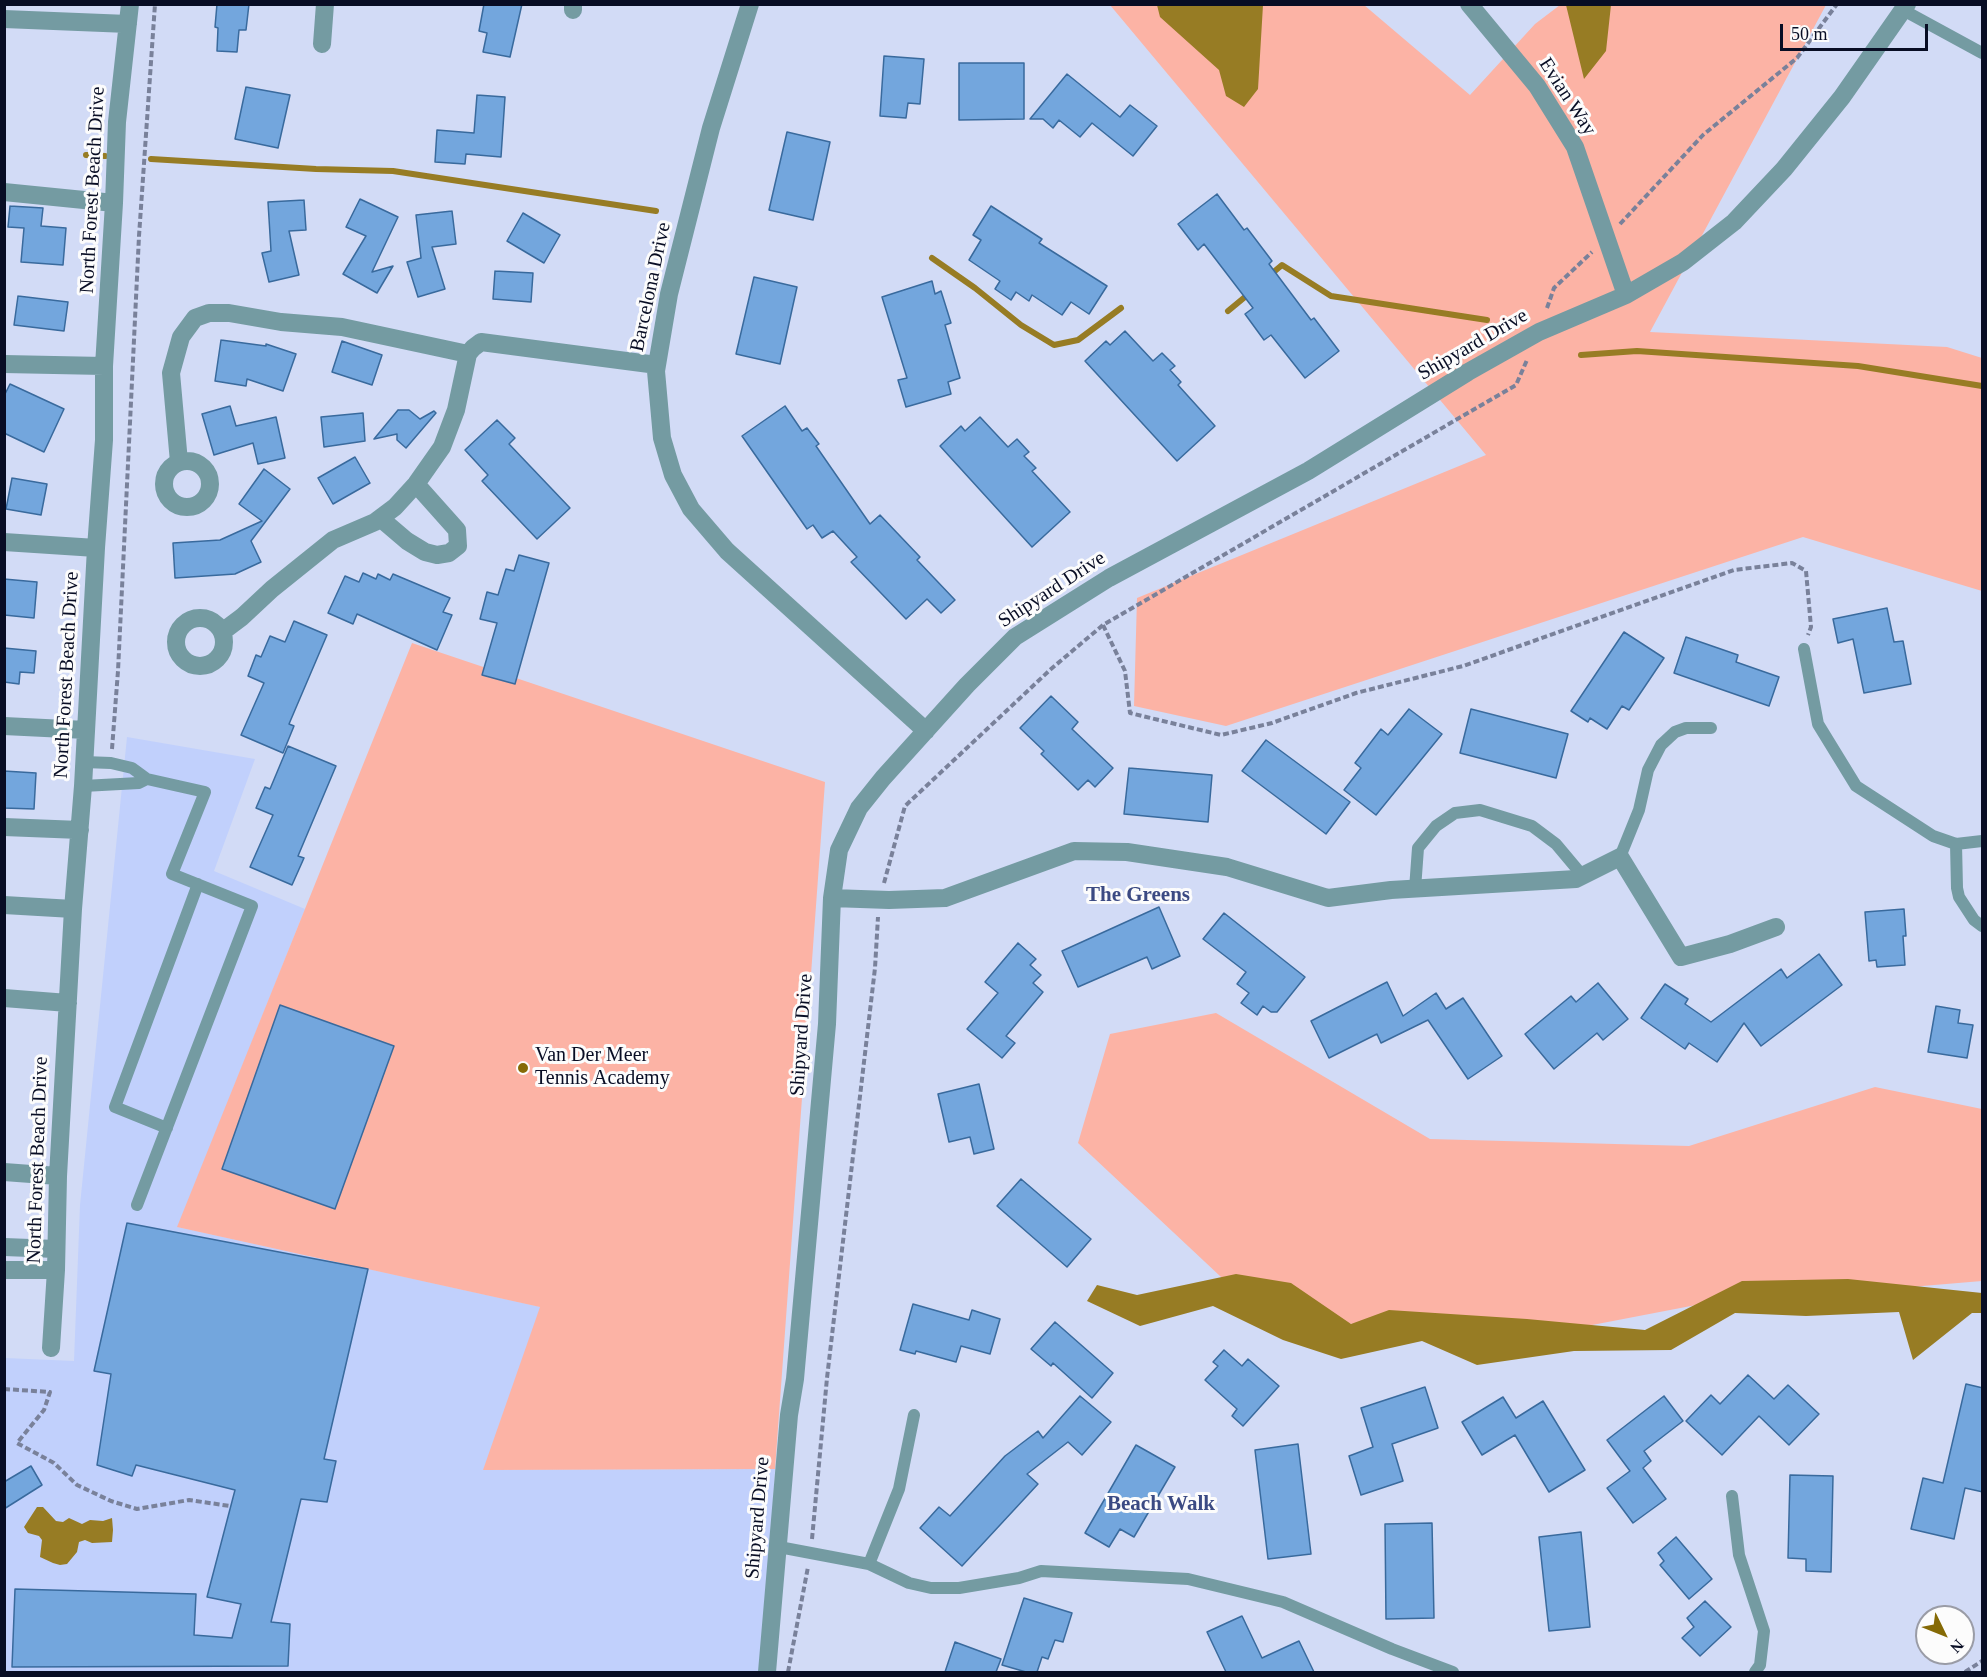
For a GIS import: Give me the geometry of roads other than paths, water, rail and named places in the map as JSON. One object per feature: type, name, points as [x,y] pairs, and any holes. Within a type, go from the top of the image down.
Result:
[{"type":"street","name":"North Forest Beach Drive","points":[[51,1348],[73,909],[83,786],[104,440],[104,366],[117,122],[130,4]]},
{"type":"street","points":[[322,44],[325,4]]},
{"type":"street","name":"Barcelona Drive","points":[[750,4],[711,128],[669,294],[657,365],[657,395],[662,438],[673,475],[691,509],[727,551],[926,731]]},
{"type":"street","name":"Evian Way","points":[[1469,4],[1537,86],[1575,147],[1626,295]]},
{"type":"street","name":"Shipyard Drive","points":[[767,1672],[827,1024],[832,898],[839,850],[859,808],[967,685],[1015,637],[1109,578],[1308,471],[1468,372],[1539,332],[1626,295],[1683,262],[1734,222],[1784,169],[1842,97],[1905,7]]},
{"type":"street","points":[[4,19],[128,24]]},
{"type":"street","points":[[4,192],[114,203]]},
{"type":"street","points":[[179,462],[171,373],[181,337],[195,318],[209,312],[281,322],[342,327],[468,354]]},
{"type":"street","points":[[222,632],[333,540],[380,518],[395,507],[416,484],[442,447],[456,410],[468,354],[481,342],[657,365]]},
{"type":"street","points":[[4,364],[104,366]]},
{"type":"street","points":[[380,518],[406,541],[425,552],[437,555],[449,554],[458,546],[457,530],[416,484]]},
{"type":"street","points":[[4,542],[96,548]]},
{"type":"street","points":[[4,726],[86,730]]},
{"type":"street","points":[[4,826],[80,830]]},
{"type":"street","points":[[832,898],[945,898],[1074,851],[1127,852],[1227,867],[1328,898],[1415,889],[1576,879],[1620,857],[1681,957],[1730,944],[1776,927]]},
{"type":"street","points":[[4,905],[73,909]]},
{"type":"street","points":[[4,998],[68,1003]]},
{"type":"street","points":[[4,1172],[58,1176]]},
{"type":"street","points":[[4,1247],[56,1249]]},
{"type":"street","points":[[4,1270],[56,1270]]},
{"type":"lane","points":[[1905,7],[1983,53]]},
{"type":"lane","points":[[1804,649],[1818,724],[1856,786],[1933,836],[1956,844],[1983,841]]},
{"type":"lane","points":[[1620,857],[1639,810],[1648,770],[1661,746],[1675,732],[1686,728],[1711,728]]},
{"type":"lane","points":[[84,762],[111,763],[132,768],[147,779],[205,792],[172,874],[252,906],[137,1205]]},
{"type":"lane","points":[[83,786],[139,783],[147,779]]},
{"type":"lane","points":[[1415,889],[1418,848],[1430,833],[1455,813],[1480,810],[1532,826],[1556,844],[1582,875]]},
{"type":"lane","points":[[1956,844],[1959,897],[1974,920],[1983,926]]},
{"type":"lane","points":[[167,1128],[115,1107],[198,884]]},
{"type":"lane","points":[[869,1564],[899,1489],[914,1414]]},
{"type":"lane","points":[[1732,1497],[1739,1555],[1764,1631],[1760,1665],[1755,1672]]},
{"type":"lane","points":[[779,1547],[869,1564],[909,1583],[931,1588],[959,1588],[1019,1578],[1041,1571],[1188,1579],[1283,1602],[1392,1649],[1453,1672]]},
{"type":"waterway","points":[[86,155],[105,156]]},
{"type":"waterway","points":[[151,159],[316,169],[393,171],[656,211]]},
{"type":"waterway","points":[[932,258],[975,288],[1021,325],[1054,345],[1078,340],[1121,308]]},
{"type":"waterway","points":[[1270,275],[1282,265],[1331,296],[1487,320]]},
{"type":"waterway","points":[[1228,311],[1251,292]]},
{"type":"waterway","points":[[1581,355],[1637,351],[1858,366],[1982,386]]},
{"type":"place","name":"Van Der Meer Tennis Academy","points":[[523,1068]]},
{"type":"district","name":"The Greens","points":[[1138,896]]},
{"type":"district","name":"Beach Walk","points":[[1161,1505]]}]
